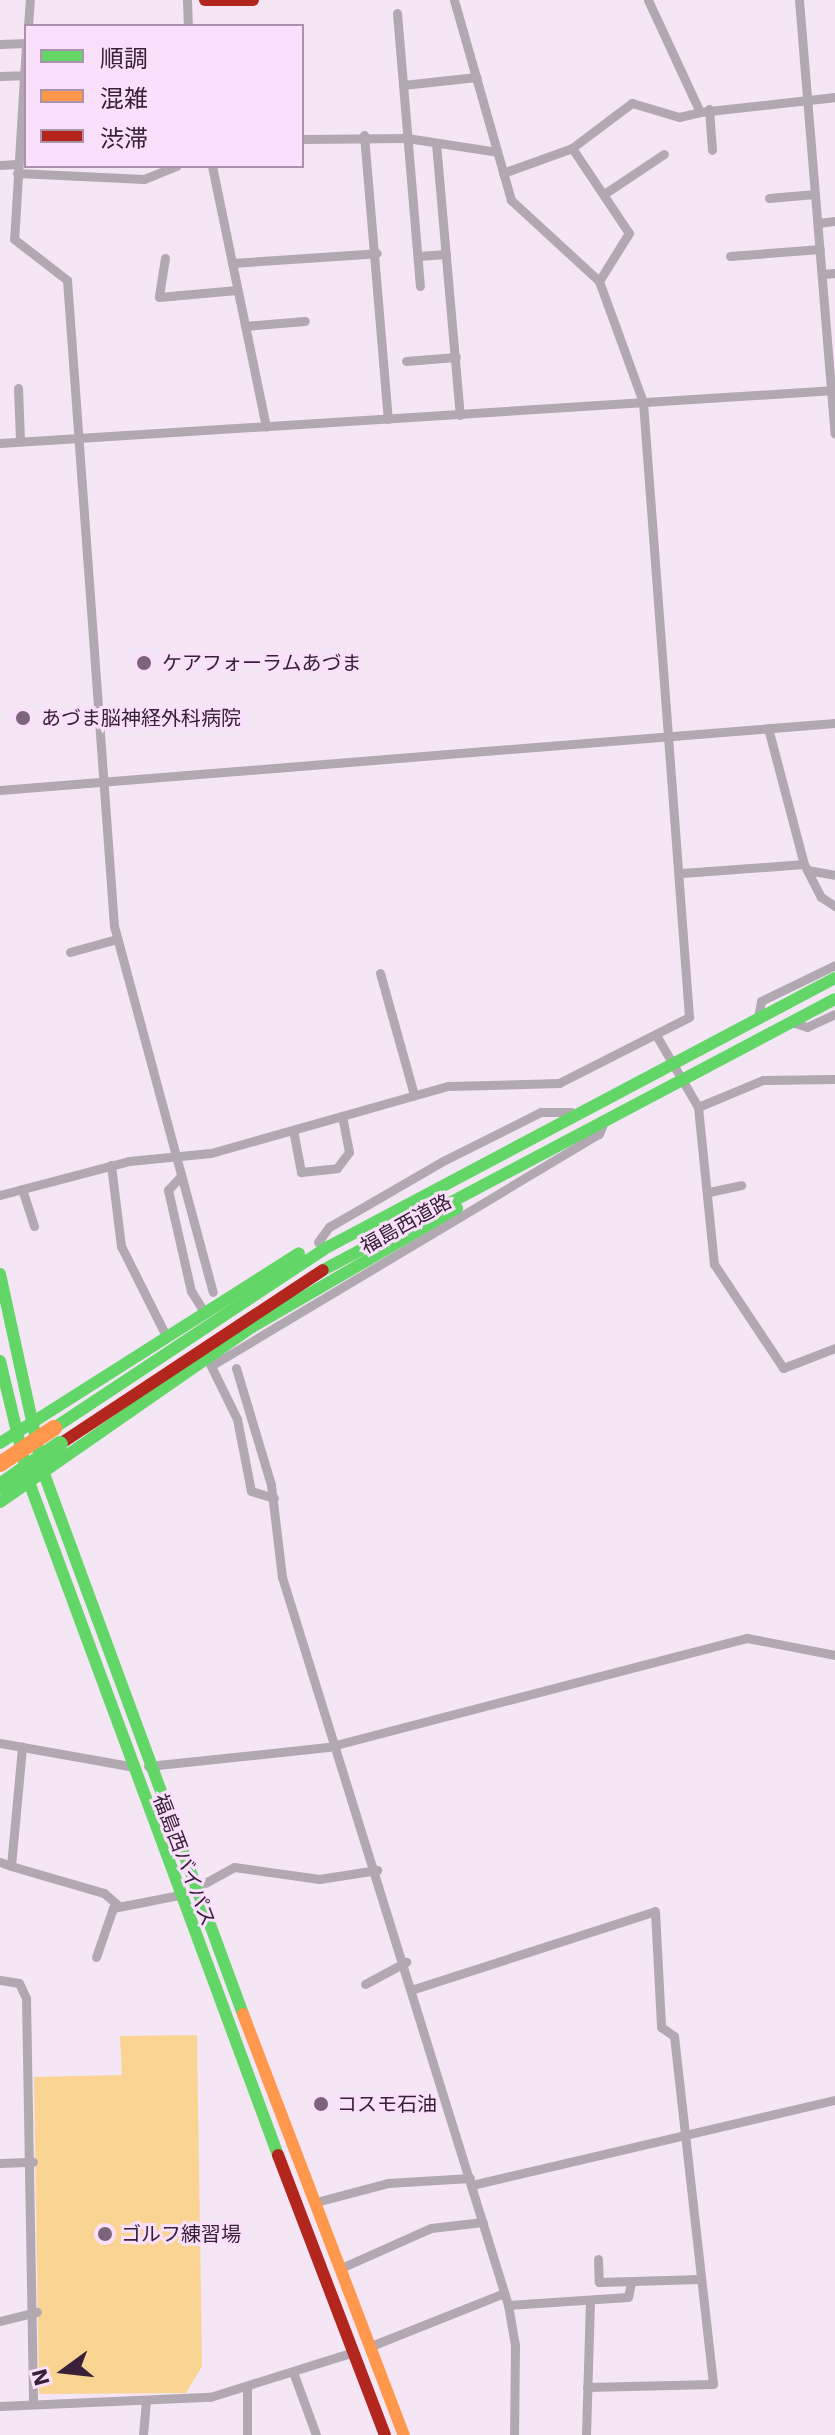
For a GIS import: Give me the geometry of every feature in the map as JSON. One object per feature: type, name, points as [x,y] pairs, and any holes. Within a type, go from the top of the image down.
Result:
[{"type":"main road","points":[[205,0],[253,0]]},
{"type":"main road","name":"福島西道路","points":[[0,1464],[324,1249],[571,1112],[835,978]]},
{"type":"main road","name":"福島西道路","points":[[0,1486],[331,1265],[677,1078],[835,999]]},
{"type":"main road","points":[[7,1439],[318,1242],[427,1178],[459,1173]]},
{"type":"main road","points":[[0,1502],[208,1362],[456,1208],[498,1174]]},
{"type":"main road","name":"福島西バイパス","points":[[0,1274],[30,1424],[43,1471],[148,1766],[404,2435]]},
{"type":"main road","name":"福島西バイパス","points":[[0,1361],[7,1439],[29,1482],[129,1766],[385,2435]]},
{"type":"street","points":[[28,24],[30,0]]},
{"type":"street","points":[[187,0],[188,24]]},
{"type":"street","points":[[0,1195],[111,1165],[176,1159],[448,1086],[559,1083],[689,1017],[693,1007],[643,402],[599,281],[529,221],[503,173],[454,0]]},
{"type":"street","points":[[648,0],[704,110],[712,150]]},
{"type":"street","points":[[799,0],[835,434]]},
{"type":"street","points":[[397,13],[420,286]]},
{"type":"street","points":[[0,44],[24,44]]},
{"type":"street","points":[[0,76],[24,75],[17,168],[17,246],[67,280],[108,783],[117,939],[213,1292]]},
{"type":"street","points":[[403,85],[477,77]]},
{"type":"street","points":[[503,173],[572,148],[632,103],[679,117],[704,110],[835,97]]},
{"type":"street","points":[[304,139],[364,135],[407,138],[497,152]]},
{"type":"street","points":[[364,135],[377,253],[388,419]]},
{"type":"street","points":[[436,143],[460,415]]},
{"type":"street","points":[[572,148],[629,233],[599,281]]},
{"type":"street","points":[[604,194],[664,154]]},
{"type":"street","points":[[0,165],[144,179],[172,168]]},
{"type":"street","points":[[212,168],[266,426]]},
{"type":"street","points":[[769,198],[815,194]]},
{"type":"street","points":[[818,223],[835,221]]},
{"type":"street","points":[[730,256],[820,249]]},
{"type":"street","points":[[232,263],[377,253]]},
{"type":"street","points":[[418,256],[446,254]]},
{"type":"street","points":[[165,258],[159,297],[237,290]]},
{"type":"street","points":[[822,274],[835,273]]},
{"type":"street","points":[[245,326],[305,321]]},
{"type":"street","points":[[406,361],[456,357]]},
{"type":"street","points":[[18,388],[20,441]]},
{"type":"street","points":[[0,443],[833,390]]},
{"type":"street","points":[[0,790],[835,723]]},
{"type":"street","points":[[768,728],[805,867],[835,906]]},
{"type":"street","points":[[682,873],[805,867],[835,875]]},
{"type":"street","points":[[70,952],[117,939]]},
{"type":"street","points":[[758,1017],[761,1001],[835,965]]},
{"type":"street","points":[[380,973],[414,1095]]},
{"type":"street","points":[[791,1022],[807,1027],[835,1014]]},
{"type":"street","points":[[656,1035],[677,1078],[698,1107],[714,1264],[783,1368],[835,1348]]},
{"type":"street","points":[[698,1107],[763,1080],[835,1079]]},
{"type":"street","points":[[318,1242],[329,1227],[441,1162],[541,1112],[571,1112]]},
{"type":"street","points":[[293,1130],[301,1172],[337,1168],[349,1152],[342,1116]]},
{"type":"street","points":[[274,1498],[251,1491],[237,1419],[208,1362],[599,1134],[604,1117]]},
{"type":"street","points":[[111,1165],[121,1246],[166,1336]]},
{"type":"street","points":[[181,1176],[168,1190],[191,1291],[204,1312]]},
{"type":"street","points":[[709,1192],[741,1185]]},
{"type":"street","points":[[22,1189],[34,1226]]},
{"type":"street","points":[[236,1368],[274,1498],[276,1554],[406,1962],[508,2305],[514,2435]]},
{"type":"street","points":[[0,1743],[129,1766],[148,1766],[335,1745],[747,1638],[835,1655]]},
{"type":"street","points":[[11,1866],[22,1747]]},
{"type":"street","points":[[0,1862],[104,1893],[118,1905],[179,1895]]},
{"type":"street","points":[[196,1888],[234,1867],[319,1879],[377,1870]]},
{"type":"street","points":[[96,1957],[118,1905]]},
{"type":"street","points":[[414,1989],[651,1906],[661,2027],[674,2036],[681,2138],[713,2384],[587,2387]]},
{"type":"street","points":[[365,1984],[406,1962]]},
{"type":"street","points":[[0,1980],[19,1983],[26,1998],[37,2312],[33,2403]]},
{"type":"street","points":[[316,2202],[388,2183],[471,2182],[681,2138],[835,2100]]},
{"type":"street","points":[[0,2163],[33,2162]]},
{"type":"street","points":[[341,2268],[431,2228],[483,2222]]},
{"type":"street","points":[[598,2259],[599,2282],[699,2279]]},
{"type":"street","points":[[508,2305],[590,2303],[628,2297],[631,2283]]},
{"type":"street","points":[[371,2346],[504,2293]]},
{"type":"street","points":[[586,2435],[590,2303]]},
{"type":"street","points":[[0,2321],[37,2312]]},
{"type":"street","points":[[0,2406],[146,2400],[247,2388],[354,2352]]},
{"type":"street","points":[[293,2372],[316,2435]]},
{"type":"street","points":[[247,2388],[247,2435]]},
{"type":"street","points":[[143,2435],[146,2400]]},
{"type":"shaded area","points":[[197,2035],[202,2366],[186,2393],[39,2394],[34,2077],[122,2075],[120,2036]]},
{"type":"traffic: fast","points":[[54,1428],[324,1249],[835,978]]},
{"type":"traffic: fast","points":[[323,1270],[835,999]]},
{"type":"traffic: fast","points":[[0,1502],[252,1327],[457,1208]]},
{"type":"traffic: fast","points":[[0,1443],[299,1253]]},
{"type":"traffic: fast","points":[[0,1274],[43,1471],[243,2014]]},
{"type":"traffic: fast","points":[[0,1361],[29,1482],[278,2155]]},
{"type":"traffic: fast","points":[[0,1486],[60,1444]]},
{"type":"traffic: slow","points":[[0,1464],[54,1428]]},
{"type":"traffic: slow","points":[[243,2014],[404,2435]]},
{"type":"traffic: jam","points":[[205,0],[253,0]]},
{"type":"traffic: jam","points":[[60,1444],[323,1270]]},
{"type":"traffic: jam","points":[[278,2155],[385,2435]]},
{"type":"place","name":"ケアフォーラムあづま","points":[[144,663]]},
{"type":"place","name":"あづま脳神経外科病院","points":[[23,718]]},
{"type":"place","name":"コスモ石油","points":[[321,2104]]},
{"type":"place","name":"ゴルフ練習場","points":[[105,2234]]}]
